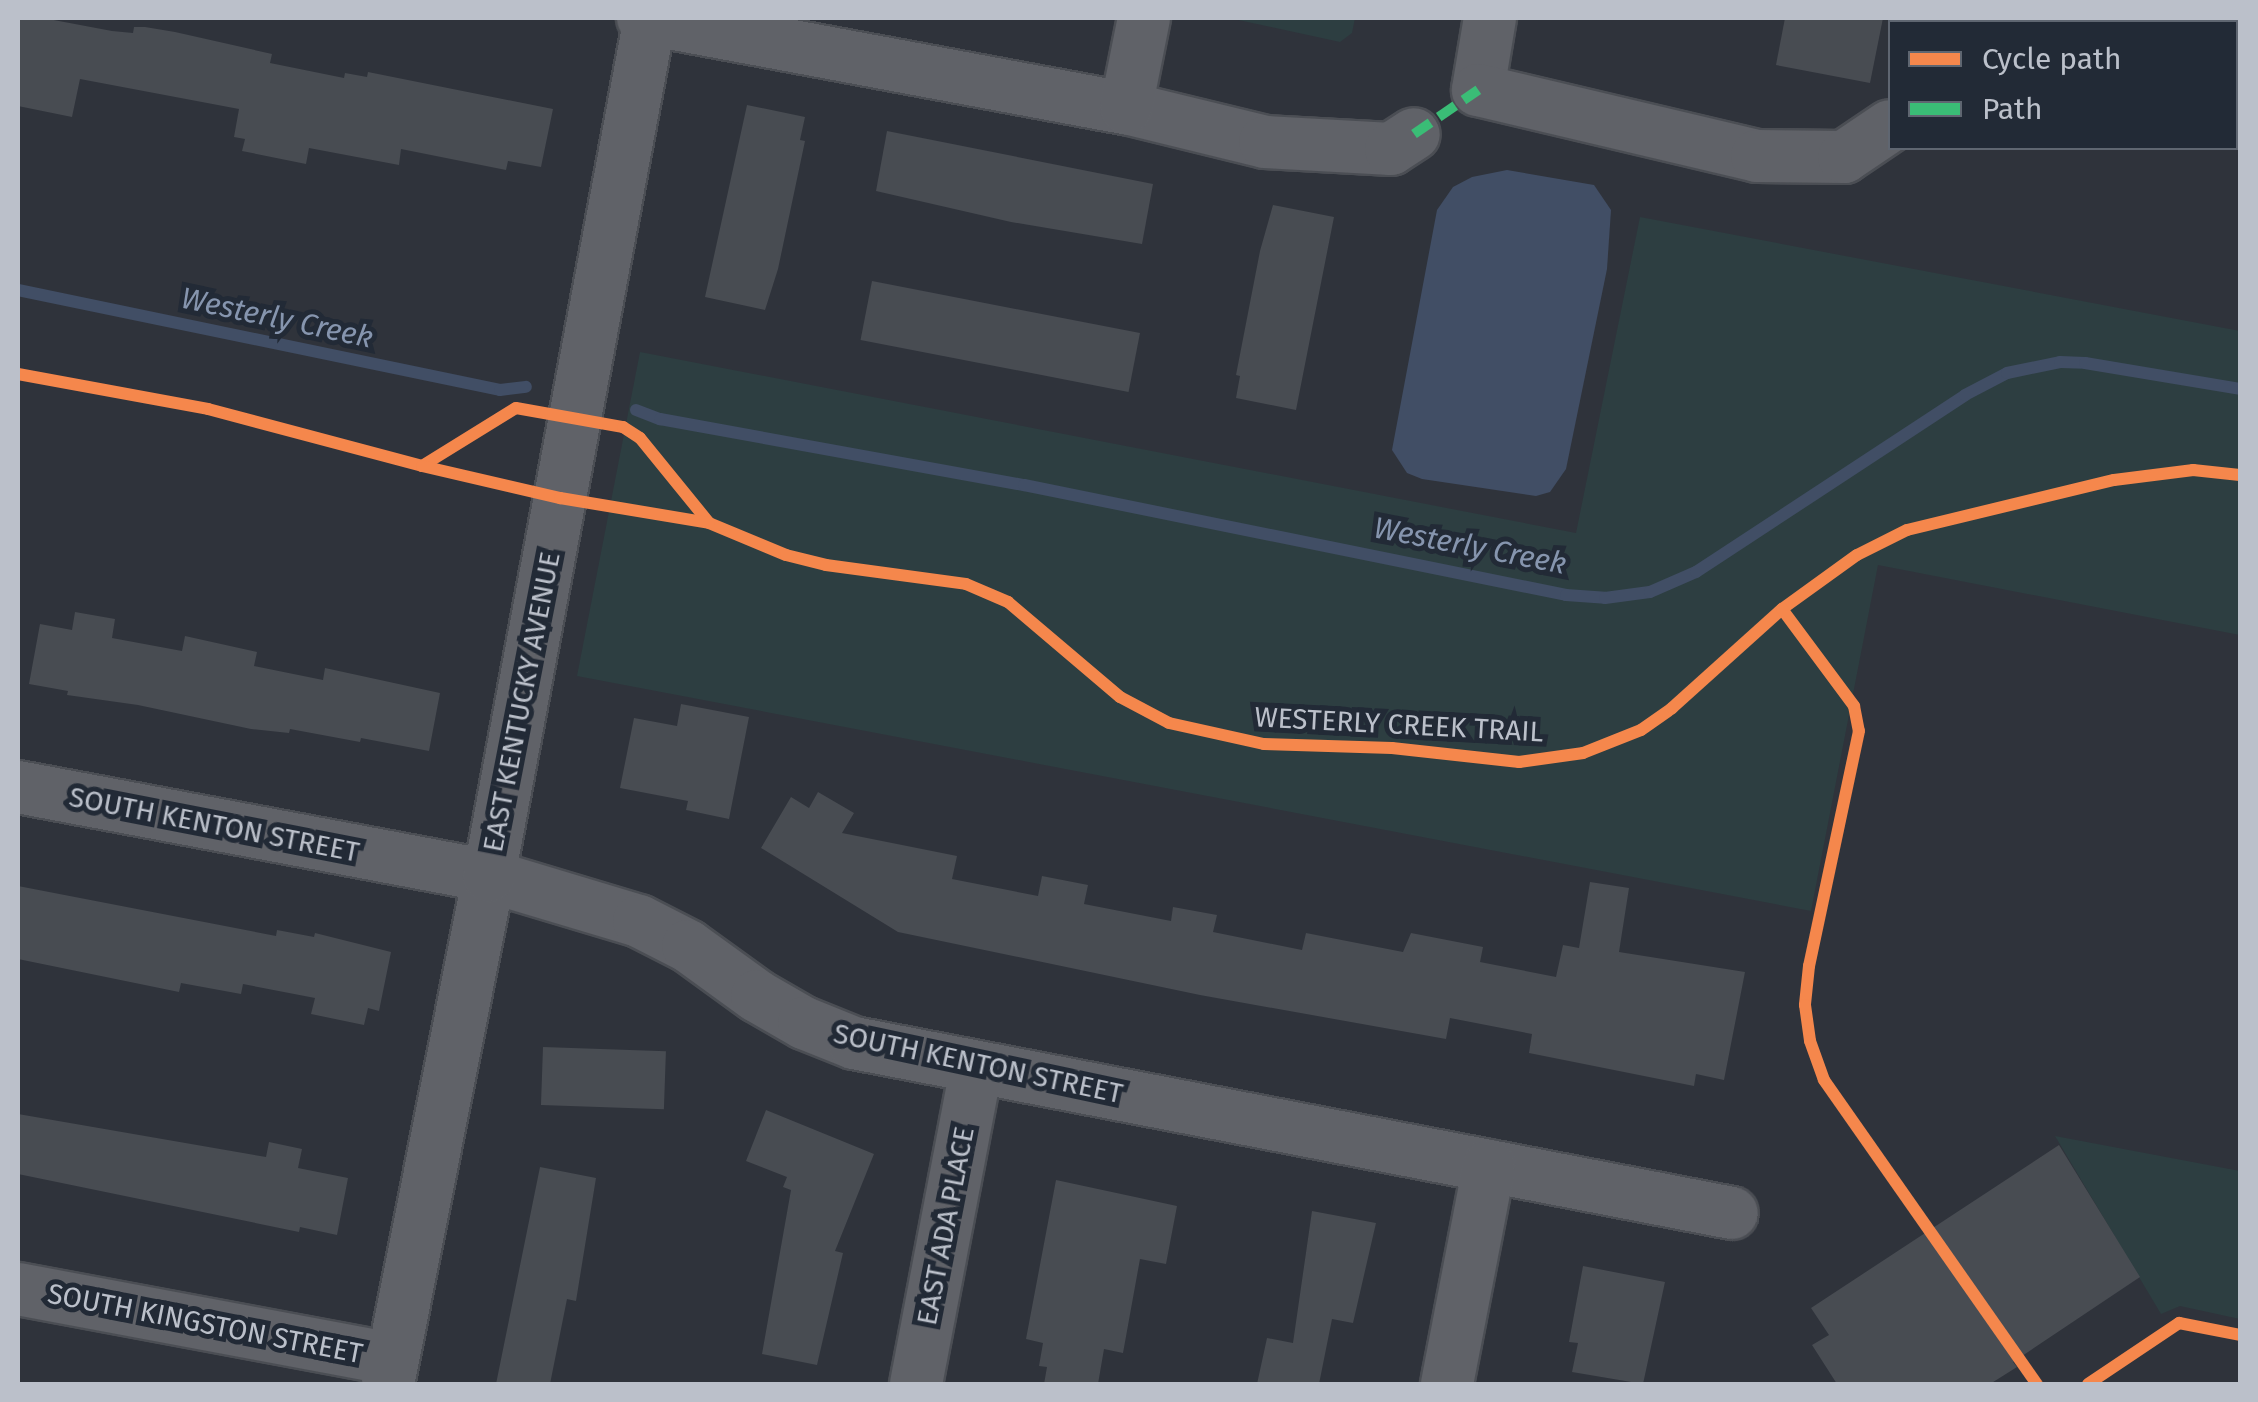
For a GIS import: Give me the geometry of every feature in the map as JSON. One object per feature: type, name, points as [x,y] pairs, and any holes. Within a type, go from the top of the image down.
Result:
[{"type":"street","points":[[647,18],[1126,108],[1265,142],[1391,149],[1414,134]]},
{"type":"street","name":"EAST KENTUCKY AVENUE","points":[[391,1371],[489,876],[647,18]]},
{"type":"street","points":[[1126,108],[1144,18]]},
{"type":"street","points":[[1490,18],[1478,90],[1757,156],[1844,158],[1888,127]]},
{"type":"street","name":"SOUTH KENTON STREET","points":[[18,788],[489,876],[639,922],[688,946],[756,996],[804,1023],[854,1043],[1732,1213]]},
{"type":"street","name":"EAST ADA PLACE","points":[[916,1384],[976,1068]]},
{"type":"street","points":[[1448,1384],[1489,1166]]},
{"type":"street","name":"SOUTH KINGSTON STREET","points":[[18,1288],[391,1371]]},
{"type":"shaded area","points":[[1229,18],[1355,18],[1352,33],[1340,42]]},
{"type":"shaded area","points":[[1640,217],[2240,331],[2240,635],[1878,565],[1811,911],[577,676],[640,352],[1576,533]]},
{"type":"shaded area","points":[[2055,1136],[2240,1171],[2240,1319],[2180,1306],[2161,1314]]},
{"type":"water","points":[[1507,170],[1594,185],[1611,210],[1607,269],[1566,469],[1550,492],[1536,496],[1422,479],[1407,473],[1392,450],[1437,210],[1453,187],[1472,177]]},
{"type":"building","points":[[18,18],[43,18],[133,33],[134,27],[175,32],[272,54],[270,63],[344,78],[345,73],[367,77],[368,72],[553,109],[541,167],[508,161],[506,170],[401,149],[399,165],[309,148],[306,164],[242,151],[245,139],[234,137],[239,109],[80,79],[72,117],[18,106]]},
{"type":"building","points":[[1785,18],[1883,18],[1870,83],[1776,65]]},
{"type":"building","points":[[747,105],[805,117],[800,140],[805,141],[778,269],[765,310],[705,297]]},
{"type":"building","points":[[887,131],[1153,184],[1142,244],[1011,222],[876,191]]},
{"type":"building","points":[[1273,205],[1334,217],[1296,410],[1236,398],[1240,376],[1236,375]]},
{"type":"building","points":[[872,281],[1140,333],[1129,392],[861,340]]},
{"type":"building","points":[[75,612],[115,619],[112,638],[182,651],[185,636],[257,652],[254,666],[323,680],[325,668],[440,693],[429,751],[290,729],[289,733],[251,729],[138,705],[67,695],[68,691],[29,684],[40,624],[72,630]]},
{"type":"building","points":[[681,704],[749,717],[729,819],[686,810],[688,801],[620,788],[634,718],[677,726]]},
{"type":"building","points":[[818,792],[854,813],[842,833],[957,856],[952,879],[1038,896],[1042,876],[1088,885],[1084,904],[1171,921],[1173,907],[1217,915],[1213,932],[1302,950],[1306,933],[1403,952],[1411,933],[1483,947],[1480,962],[1556,977],[1563,945],[1579,948],[1590,882],[1629,888],[1619,952],[1745,972],[1724,1080],[1696,1074],[1694,1086],[1529,1053],[1532,1034],[1450,1018],[1446,1039],[1200,995],[898,932],[761,848],[791,797],[809,808]]},
{"type":"building","points":[[18,886],[276,936],[277,930],[314,937],[315,933],[391,952],[379,1011],[368,1008],[364,1025],[311,1014],[315,998],[243,984],[241,994],[181,983],[179,992],[18,959]]},
{"type":"building","points":[[543,1047],[666,1051],[664,1109],[541,1105]]},
{"type":"building","points":[[766,1110],[874,1154],[835,1251],[843,1253],[817,1365],[762,1354],[791,1190],[783,1187],[787,1177],[746,1161]]},
{"type":"building","points":[[18,1114],[266,1157],[269,1142],[302,1149],[298,1168],[348,1178],[337,1235],[300,1227],[299,1232],[18,1174]]},
{"type":"building","points":[[2059,1145],[2140,1277],[2013,1362],[2017,1367],[1990,1384],[1837,1384],[1812,1345],[1829,1335],[1811,1308]]},
{"type":"building","points":[[540,1167],[596,1178],[576,1301],[567,1299],[550,1384],[496,1384]]},
{"type":"building","points":[[1056,1180],[1177,1206],[1166,1264],[1140,1259],[1123,1353],[1104,1349],[1098,1384],[1044,1384],[1047,1367],[1039,1366],[1043,1343],[1026,1339]]},
{"type":"building","points":[[1312,1211],[1376,1223],[1353,1323],[1332,1319],[1319,1384],[1257,1384],[1267,1338],[1293,1343]]},
{"type":"building","points":[[1583,1266],[1665,1282],[1643,1384],[1572,1372],[1578,1343],[1569,1342]]},
{"type":"waterway","name":"Westerly Creek","points":[[18,290],[500,390],[526,387]]},
{"type":"waterway","name":"Westerly Creek","points":[[636,410],[660,419],[1024,485],[1566,595],[1605,598],[1650,592],[1696,572],[1965,395],[2007,373],[2060,362],[2085,363],[2240,389]]},
{"type":"marked path","points":[[1414,134],[1478,90]]},
{"type":"cycle path","name":"WESTERLY CREEK TRAIL","points":[[18,374],[208,409],[422,466],[516,408],[623,427],[640,438],[709,523],[786,555],[826,565],[966,584],[1008,602],[1120,697],[1169,723],[1264,744],[1392,748],[1519,762],[1583,753],[1641,730],[1672,708],[1782,609],[1857,555],[1907,530],[2114,480],[2193,470],[2240,475]]},
{"type":"cycle path","points":[[422,466],[560,498],[709,523]]},
{"type":"cycle path","points":[[1782,609],[1854,706],[1859,731],[1809,966],[1805,1005],[1810,1041],[1824,1080],[2037,1384]]},
{"type":"cycle path","points":[[2088,1384],[2179,1323],[2240,1335]]}]
